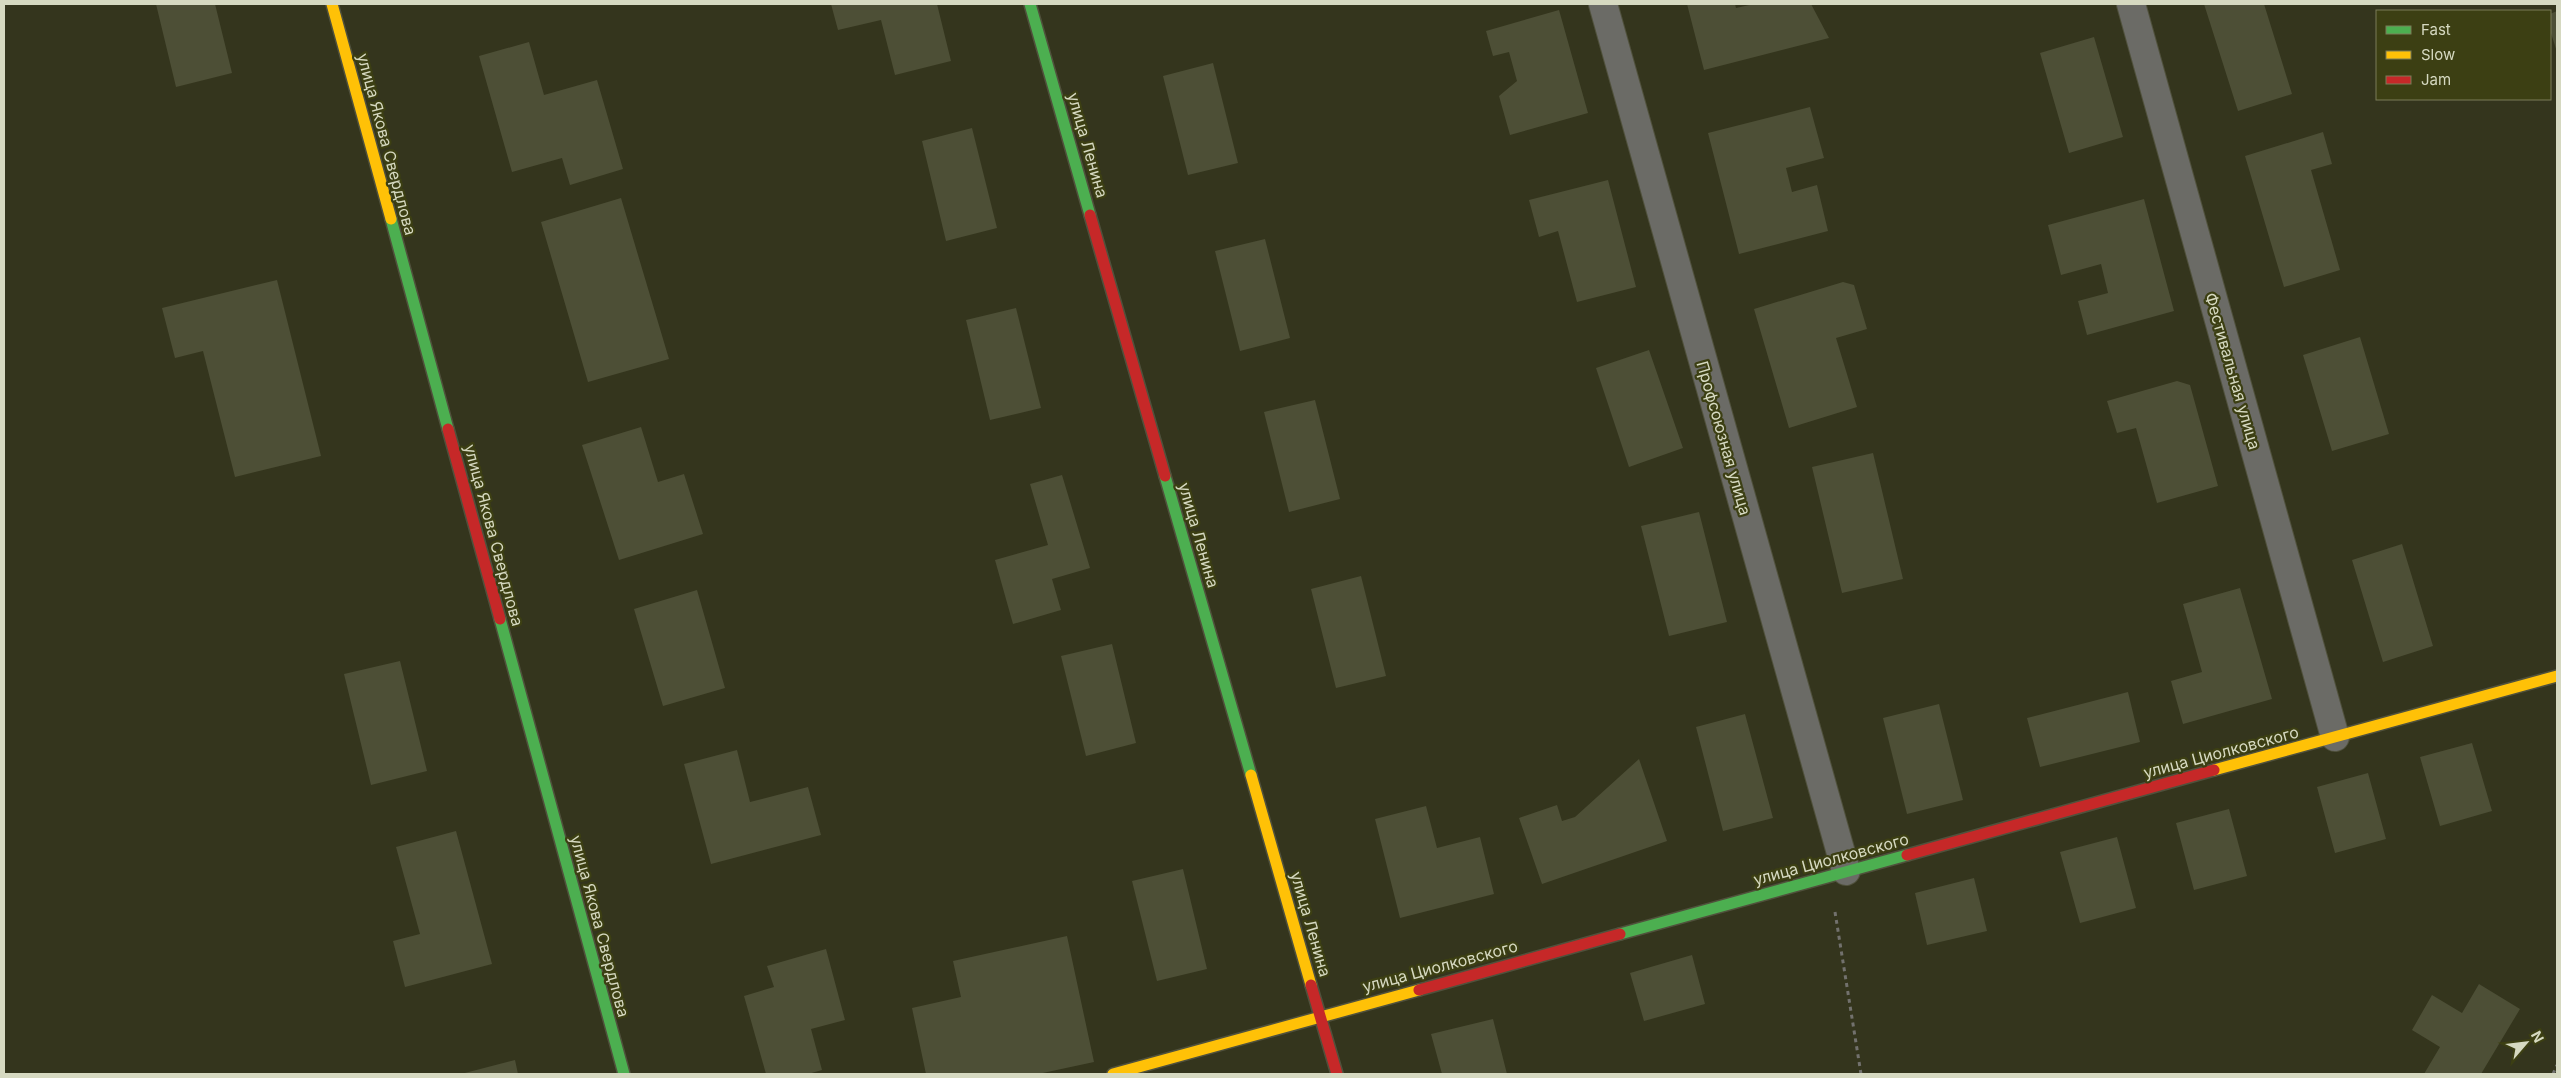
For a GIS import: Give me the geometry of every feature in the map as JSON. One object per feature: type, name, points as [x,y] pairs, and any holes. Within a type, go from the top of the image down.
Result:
[{"type":"street","name":"улица Якова Свердлова","points":[[332,4],[624,1074]]},
{"type":"street","name":"улица Ленина","points":[[1030,4],[1337,1074]]},
{"type":"street","name":"Профсоюзная улица","points":[[1603,4],[1846,871]]},
{"type":"street","name":"Фестивальная улица","points":[[2130,4],[2335,737]]},
{"type":"street","name":"улица Циолковского","points":[[1113,1074],[2557,676]]},
{"type":"path","points":[[1846,871],[1834,900],[1861,1074]]},
{"type":"path","points":[[2552,1074],[2557,1064]]},
{"type":"building","points":[[156,4],[215,4],[232,73],[176,87]]},
{"type":"building","points":[[831,4],[937,4],[951,61],[895,75],[881,20],[838,30]]},
{"type":"building","points":[[1687,4],[1735,4],[1736,8],[1754,4],[1811,4],[1829,38],[1704,70]]},
{"type":"building","points":[[2204,4],[2264,4],[2292,94],[2238,111]]},
{"type":"building","points":[[1559,10],[1588,113],[1510,135],[1499,96],[1517,81],[1509,52],[1493,56],[1486,31]]},
{"type":"building","points":[[2557,11],[2557,52],[2551,33],[2551,14]]},
{"type":"building","points":[[2094,37],[2123,137],[2069,153],[2040,53]]},
{"type":"building","points":[[529,42],[544,95],[597,80],[623,169],[570,185],[562,158],[512,172],[479,56]]},
{"type":"building","points":[[1213,63],[1238,163],[1188,175],[1163,76]]},
{"type":"building","points":[[1810,107],[1824,158],[1786,168],[1792,192],[1817,185],[1828,231],[1739,254],[1708,133]]},
{"type":"building","points":[[972,128],[997,228],[946,241],[922,141]]},
{"type":"building","points":[[2323,132],[2332,164],[2311,170],[2340,270],[2284,287],[2245,156]]},
{"type":"building","points":[[1608,180],[1636,287],[1577,302],[1558,231],[1539,237],[1529,200]]},
{"type":"building","points":[[621,198],[669,359],[588,382],[541,222]]},
{"type":"building","points":[[2144,199],[2174,311],[2087,335],[2078,301],[2108,293],[2101,264],[2061,275],[2048,225]]},
{"type":"building","points":[[1265,239],[1290,338],[1240,351],[1215,251]]},
{"type":"building","points":[[277,280],[321,456],[235,477],[203,351],[175,358],[162,308]]},
{"type":"building","points":[[1843,282],[1854,285],[1867,329],[1836,338],[1857,407],[1789,428],[1754,309]]},
{"type":"building","points":[[1016,308],[1041,408],[990,420],[966,320]]},
{"type":"building","points":[[2360,337],[2389,434],[2332,451],[2303,355]]},
{"type":"building","points":[[1649,350],[1683,448],[1629,467],[1596,368]]},
{"type":"building","points":[[2177,381],[2190,385],[2218,486],[2157,503],[2136,428],[2117,433],[2107,401]]},
{"type":"building","points":[[1315,400],[1340,499],[1289,512],[1264,412]]},
{"type":"building","points":[[641,427],[658,482],[684,474],[703,534],[619,560],[582,445]]},
{"type":"building","points":[[1873,453],[1903,579],[1842,593],[1812,467]]},
{"type":"building","points":[[1062,475],[1090,568],[1052,579],[1061,610],[1013,624],[995,560],[1048,545],[1030,484]]},
{"type":"building","points":[[1699,512],[1727,622],[1669,636],[1641,526]]},
{"type":"building","points":[[2402,544],[2433,646],[2383,662],[2352,560]]},
{"type":"building","points":[[1361,576],[1386,676],[1336,688],[1311,589]]},
{"type":"building","points":[[2240,588],[2272,699],[2183,724],[2171,681],[2202,672],[2183,604]]},
{"type":"building","points":[[697,590],[725,688],[663,706],[634,609]]},
{"type":"building","points":[[1112,644],[1136,743],[1086,756],[1061,656]]},
{"type":"building","points":[[400,661],[427,771],[371,785],[344,674]]},
{"type":"building","points":[[2128,692],[2140,742],[2040,767],[2027,718]]},
{"type":"building","points":[[1939,704],[1963,800],[1907,814],[1883,718]]},
{"type":"building","points":[[1745,714],[1773,818],[1723,831],[1696,727]]},
{"type":"building","points":[[2472,743],[2492,811],[2440,826],[2420,757]]},
{"type":"building","points":[[737,750],[750,802],[808,787],[821,835],[711,864],[684,764]]},
{"type":"building","points":[[1639,759],[1667,841],[1542,884],[1519,818],[1557,805],[1562,821],[1575,817]]},
{"type":"building","points":[[2368,773],[2386,839],[2335,853],[2317,787]]},
{"type":"building","points":[[1426,806],[1437,848],[1480,837],[1494,894],[1400,918],[1375,819]]},
{"type":"building","points":[[2229,809],[2247,876],[2194,890],[2176,823]]},
{"type":"building","points":[[456,831],[492,964],[405,987],[393,941],[420,934],[396,847]]},
{"type":"building","points":[[2117,837],[2136,908],[2080,923],[2060,852]]},
{"type":"building","points":[[1183,869],[1207,969],[1157,981],[1132,881]]},
{"type":"building","points":[[1974,878],[1987,931],[1927,945],[1915,893]]},
{"type":"building","points":[[1067,936],[1094,1062],[1038,1074],[926,1074],[912,1008],[961,997],[953,961]]},
{"type":"building","points":[[826,949],[845,1020],[811,1029],[822,1070],[808,1074],[766,1074],[744,996],[774,987],[767,966]]},
{"type":"building","points":[[1692,955],[1705,1004],[1644,1021],[1630,973]]},
{"type":"building","points":[[2479,984],[2520,1009],[2481,1074],[2424,1074],[2440,1047],[2412,1030],[2432,995],[2462,1013]]},
{"type":"building","points":[[1493,1019],[1507,1074],[1442,1074],[1431,1034]]},
{"type":"building","points":[[515,1060],[518,1074],[461,1074]]},
{"type":"traffic: fast","points":[[1030,4],[1090,215]]},
{"type":"traffic: fast","points":[[391,219],[448,429]]},
{"type":"traffic: fast","points":[[1165,476],[1251,775]]},
{"type":"traffic: fast","points":[[500,619],[624,1074]]},
{"type":"traffic: fast","points":[[1620,934],[1907,855]]},
{"type":"traffic: slow","points":[[332,4],[391,219]]},
{"type":"traffic: slow","points":[[2214,770],[2557,676]]},
{"type":"traffic: slow","points":[[1251,775],[1311,985]]},
{"type":"traffic: slow","points":[[1113,1074],[1419,990]]},
{"type":"traffic: jam","points":[[1090,215],[1165,476]]},
{"type":"traffic: jam","points":[[448,429],[500,619]]},
{"type":"traffic: jam","points":[[1907,855],[2214,770]]},
{"type":"traffic: jam","points":[[1419,990],[1620,934]]},
{"type":"traffic: jam","points":[[1311,985],[1337,1074]]}]
